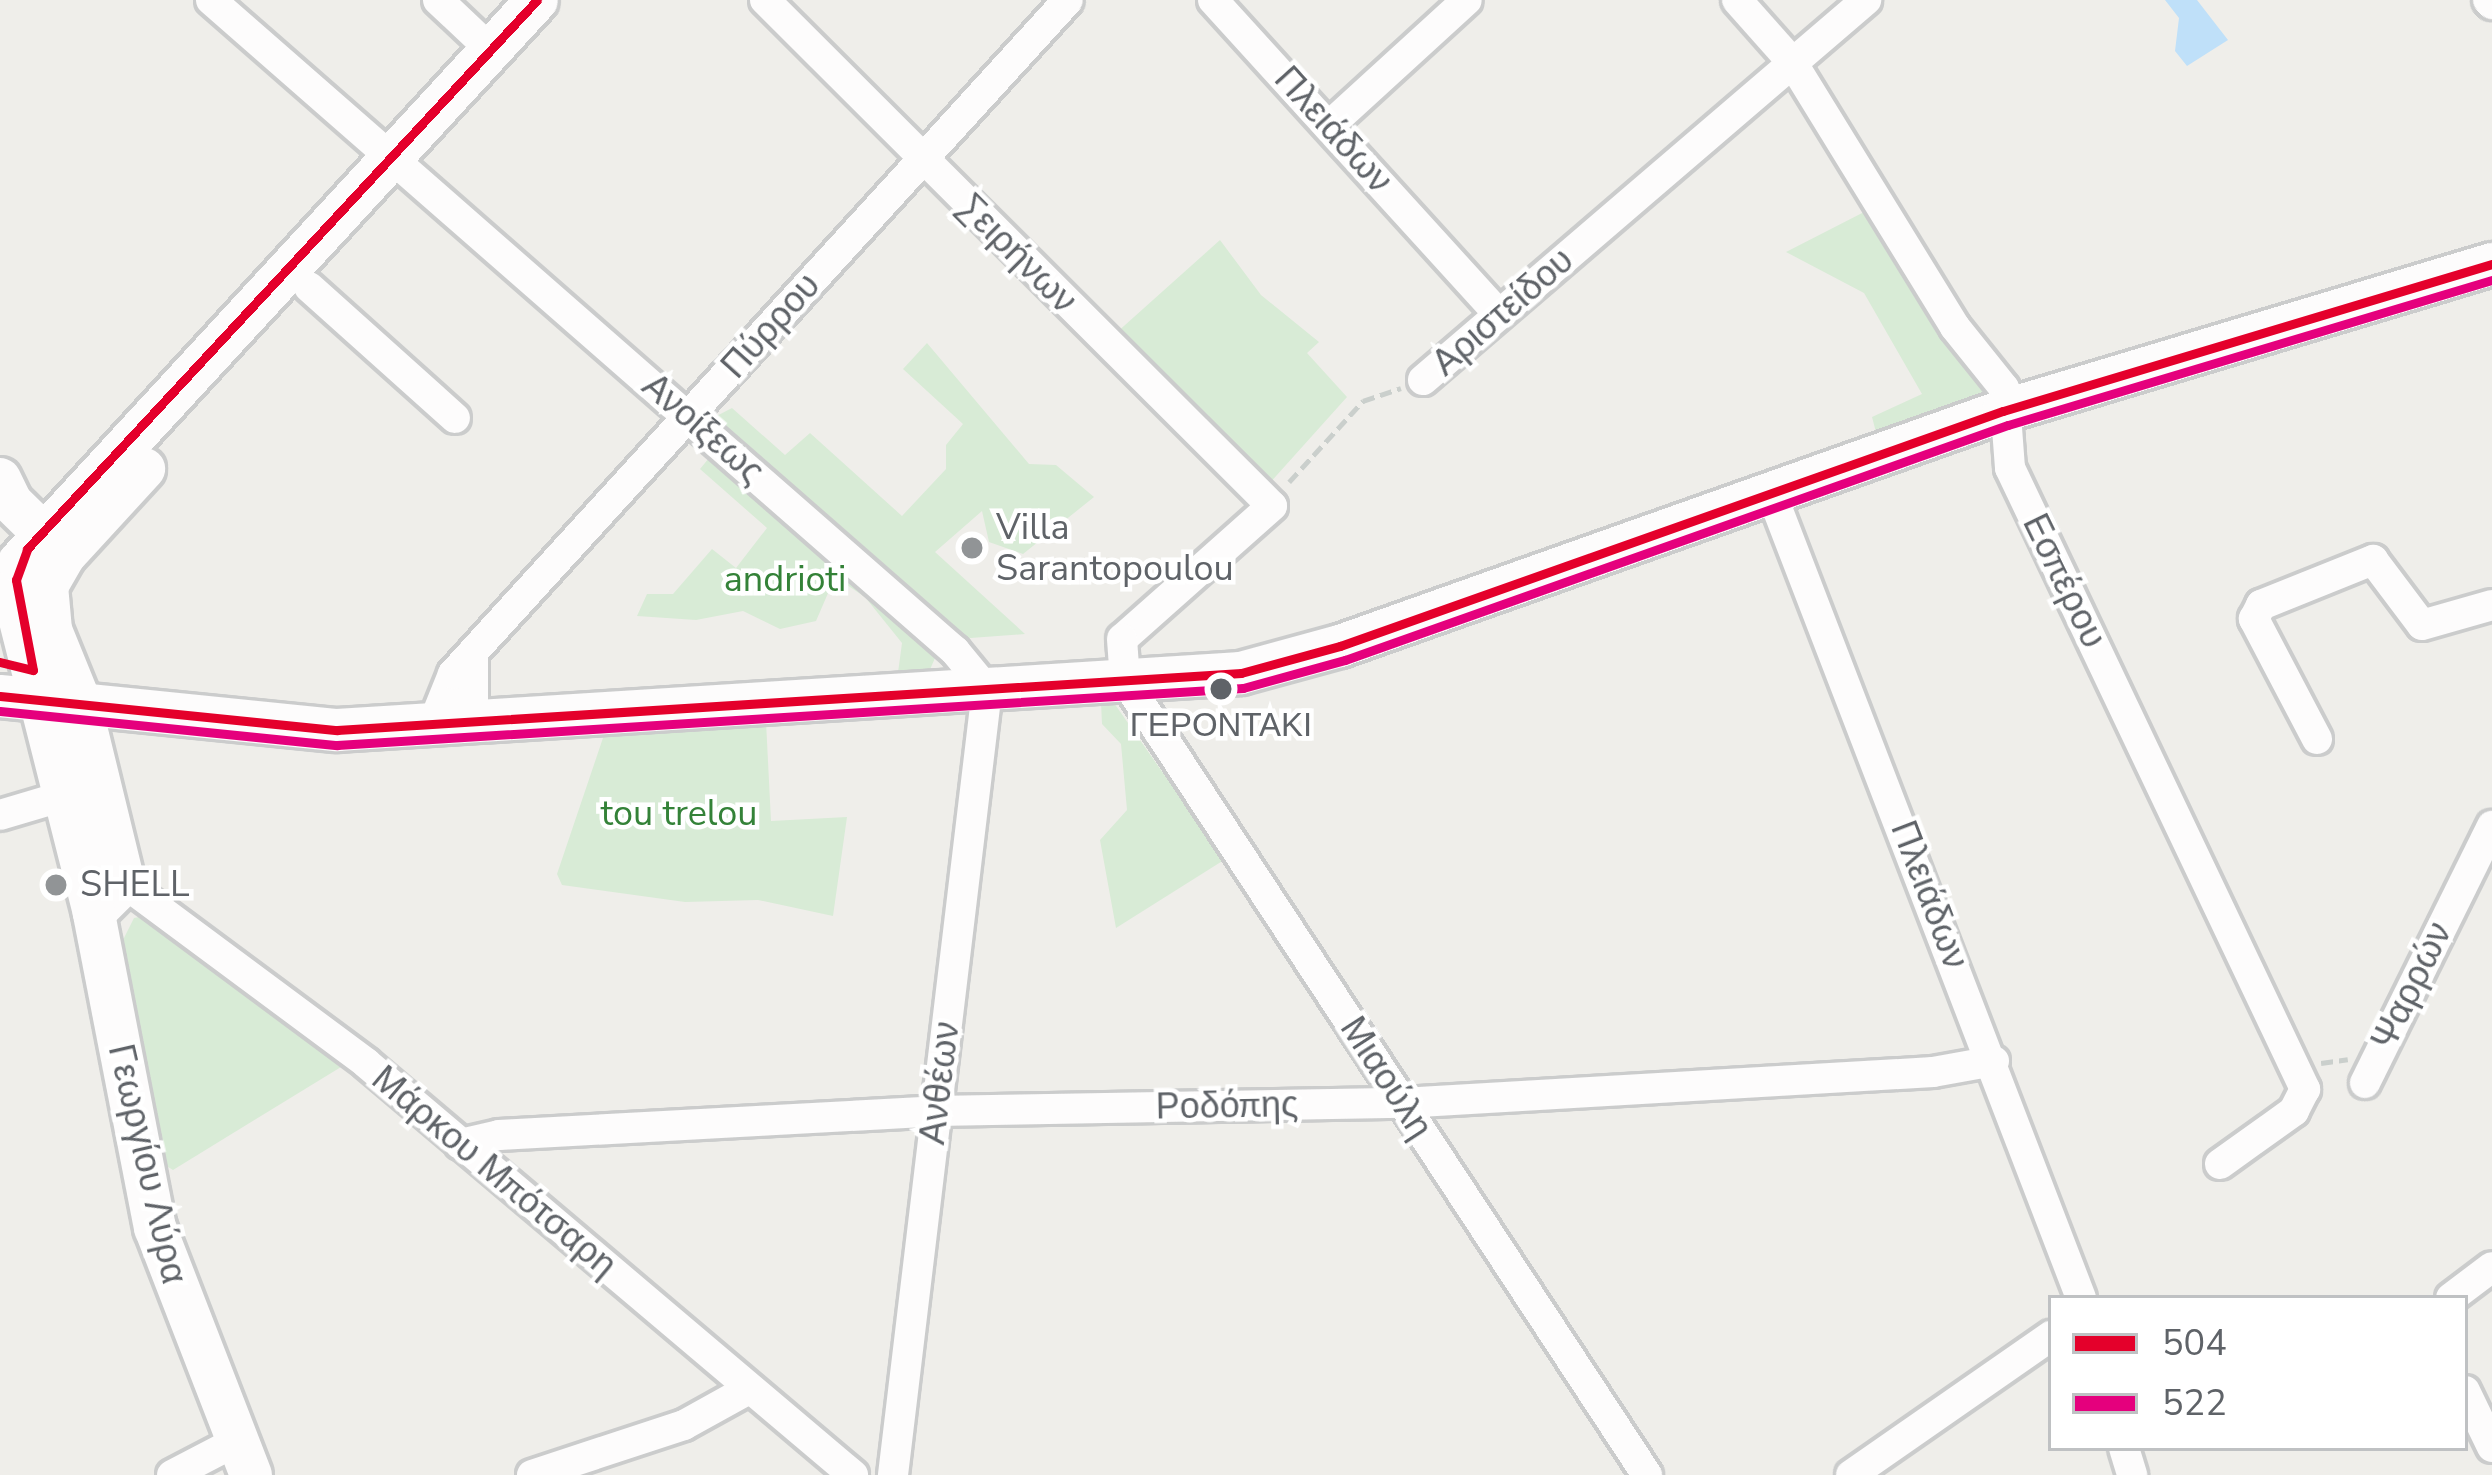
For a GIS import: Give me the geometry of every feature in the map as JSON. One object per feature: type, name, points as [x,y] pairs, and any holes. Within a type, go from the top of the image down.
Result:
[{"type":"main road","points":[[53,544],[309,286],[491,50],[537,0]]},
{"type":"main road","points":[[53,544],[401,168],[571,0]]},
{"type":"main road","points":[[31,686],[289,728],[453,725],[1125,680],[1287,664],[2003,411],[2492,264]]},
{"type":"main road","points":[[0,479],[53,544]]},
{"type":"main road","name":"Γεωργίου Λύρα","points":[[53,544],[31,686],[64,796],[109,898]]},
{"type":"main road","name":"Γεωργίου Λύρα","points":[[31,686],[109,898],[155,1228],[244,1458]]},
{"type":"street","points":[[438,0],[491,50]]},
{"type":"street","name":"Σειρήνων","points":[[765,0],[1272,506]]},
{"type":"street","name":"Πύρρου","points":[[453,725],[439,699],[473,652],[1068,0]]},
{"type":"street","name":"Πλειάδων","points":[[1213,0],[1499,314]]},
{"type":"street","points":[[1330,125],[1467,0]]},
{"type":"street","name":"Εσπέρου","points":[[1737,0],[1792,62],[1955,327],[1983,352],[2004,388],[2010,468],[2306,1089]]},
{"type":"street","name":"Αριστείδου","points":[[1423,380],[1865,0]]},
{"type":"street","name":"Ανοίξεως","points":[[214,1],[956,651],[987,690]]},
{"type":"street","points":[[309,286],[455,418]]},
{"type":"street","name":"Πλειάδων","points":[[1772,495],[1994,1061],[2080,1295]]},
{"type":"street","points":[[1125,680],[1122,639],[1272,506]]},
{"type":"street","points":[[2317,739],[2254,620],[2260,605],[2373,560],[2422,625],[2492,605]]},
{"type":"street","name":"Μιαούλη","points":[[1125,680],[1646,1475]]},
{"type":"street","name":"Ανθέων","points":[[893,1475],[987,690]]},
{"type":"street","points":[[0,815],[64,796]]},
{"type":"street","name":"Ψαρρών","points":[[2369,1073],[2492,826]]},
{"type":"street","name":"Μάρκου Μπότσαρη","points":[[109,898],[366,1063],[853,1475]]},
{"type":"street","name":"Ροδόπης","points":[[460,1144],[936,1111],[1402,1103],[1933,1072],[1994,1061]]},
{"type":"street","points":[[2220,1164],[2294,1111],[2306,1089]]},
{"type":"street","points":[[2455,1295],[2492,1267]]},
{"type":"street","points":[[1851,1475],[2048,1338]]},
{"type":"street","points":[[532,1475],[684,1425],[748,1389]]},
{"type":"street","points":[[2468,1397],[2492,1447]]},
{"type":"street","points":[[172,1475],[244,1458]]},
{"type":"path","name":"Αριστείδου","points":[[1272,506],[1363,401],[1423,380]]},
{"type":"path","points":[[2306,1089],[2325,1057],[2369,1073]]},
{"type":"green space","points":[[1868,210],[1946,341],[1977,364],[1988,385],[1988,401],[1878,440],[1872,417],[1922,394],[1864,293],[1786,252]]},
{"type":"green space","points":[[1220,240],[1261,295],[1319,342],[1307,353],[1347,397],[1268,485],[1115,334]]},
{"type":"green space","points":[[927,343],[1029,464],[1056,465],[1094,497],[1023,554],[989,542],[982,511],[935,552],[1025,634],[957,639],[705,422],[732,408],[785,455],[810,433],[902,516],[946,469],[946,445],[963,424],[903,369]]},
{"type":"green space","name":"andrioti","points":[[714,452],[836,568],[841,560],[939,649],[928,674],[897,680],[902,643],[865,597],[835,577],[816,621],[780,629],[743,611],[696,620],[637,616],[647,594],[673,594],[712,549],[736,568],[767,528],[700,469]]},
{"type":"green space","points":[[1101,703],[1114,703],[1224,860],[1116,928],[1100,840],[1127,810],[1121,744],[1102,724]]},
{"type":"green space","name":"tou trelou","points":[[766,721],[771,821],[847,817],[833,916],[758,900],[685,902],[562,885],[557,874],[605,732]]},
{"type":"green space","points":[[160,913],[341,1067],[173,1170],[160,1162],[121,944],[134,918]]},
{"type":"water","points":[[2165,0],[2197,0],[2228,40],[2187,66],[2175,51],[2179,18]]},
{"type":"transit line","name":"504","points":[[0,662],[33,670],[16,580],[27,549],[537,0]]},
{"type":"transit line","name":"504","points":[[0,696],[337,730],[1241,673],[1340,646],[2003,411],[2492,264]]},
{"type":"transit line","name":"522","points":[[0,711],[337,745],[1243,688],[1345,660],[2008,425],[2492,280]]},
{"type":"place","name":"Villa Sarantopoulou","points":[[972,548]]},
{"type":"place","name":"ΓΕΡΟΝΤΑΚΙ","points":[[1221,689]]},
{"type":"place","name":"SHELL","points":[[56,885]]}]
